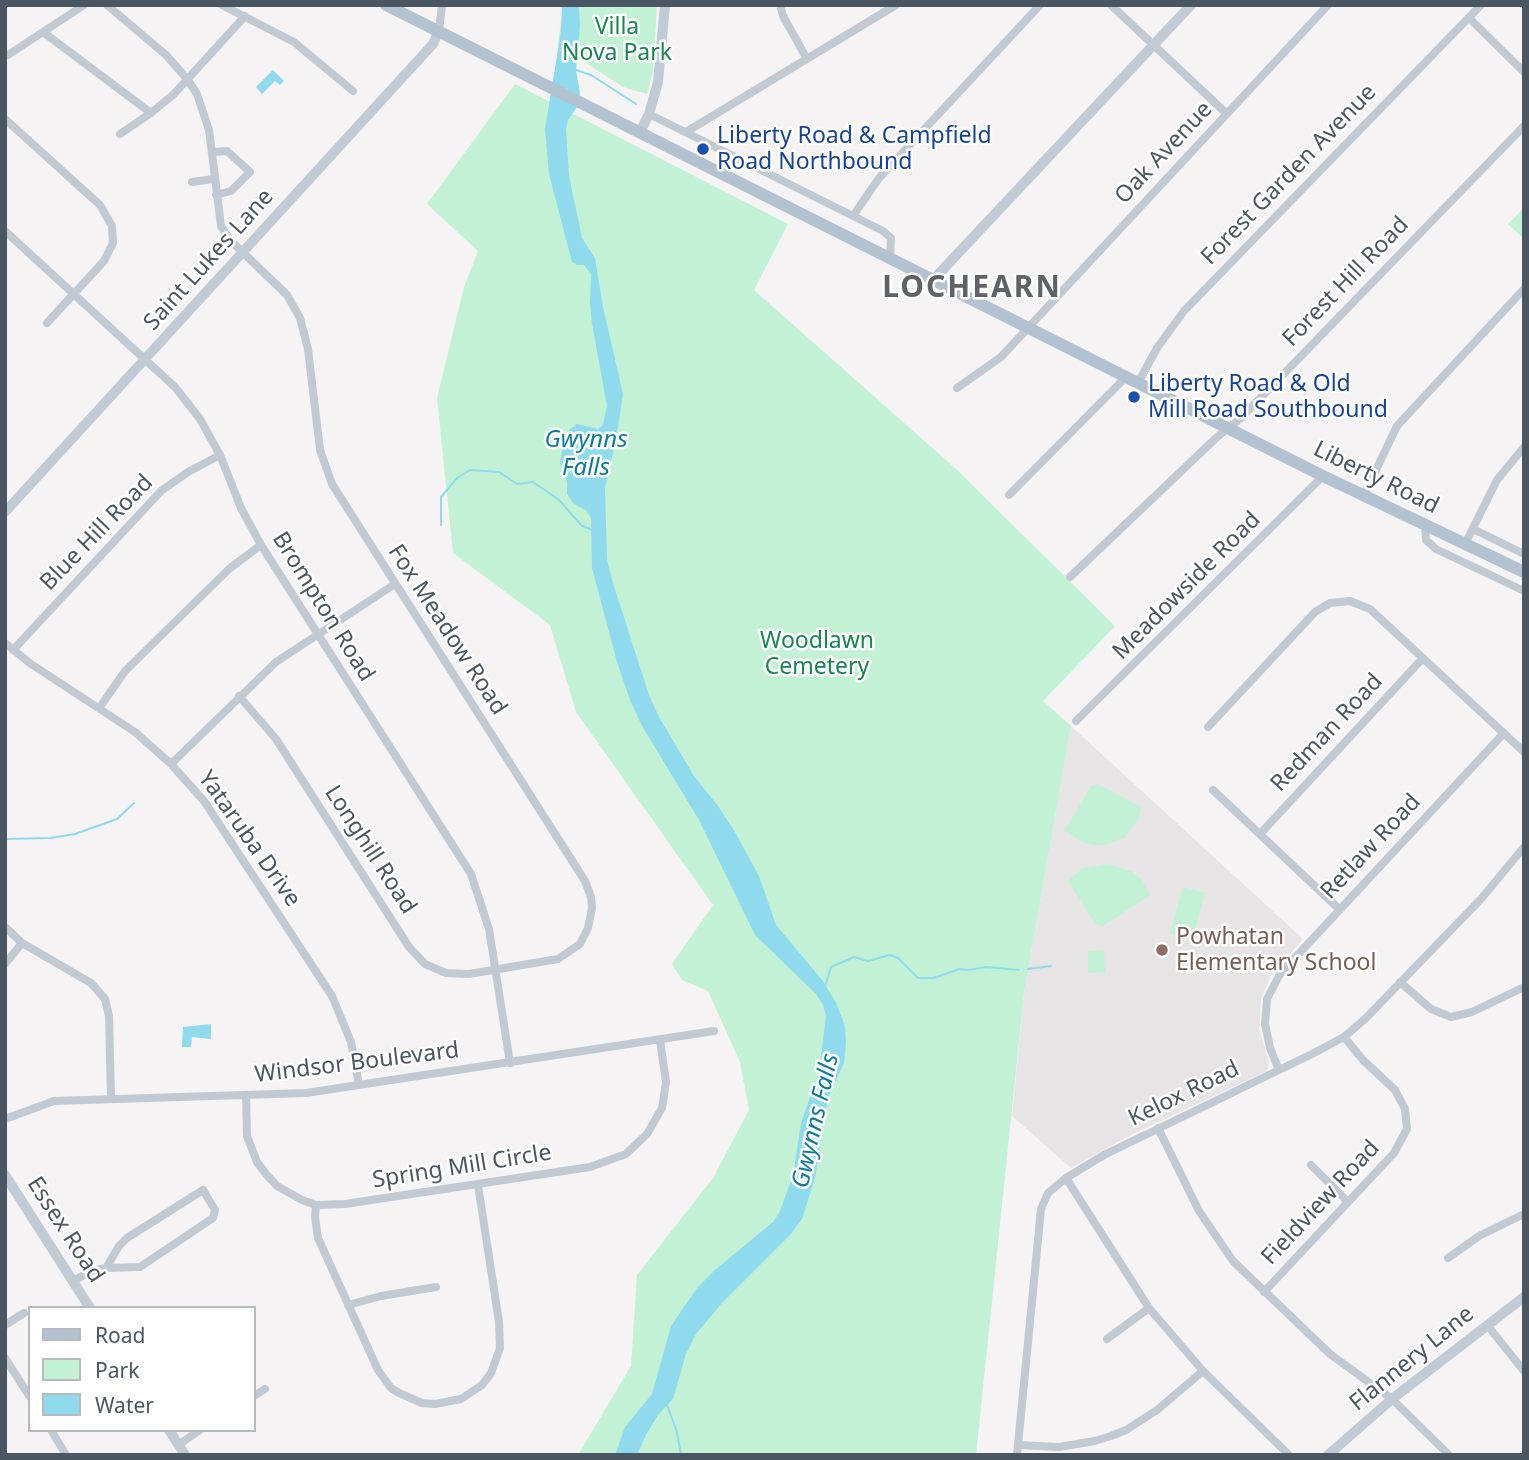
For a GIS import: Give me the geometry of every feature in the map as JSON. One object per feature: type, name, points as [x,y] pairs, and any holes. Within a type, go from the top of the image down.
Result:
[{"type":"main road","name":"Liberty Road","points":[[386,5],[1324,476],[1524,572]]},
{"type":"street","points":[[8,55],[85,5]]},
{"type":"street","name":"Fox Meadow Road","points":[[107,5],[158,47],[188,80],[206,116],[221,226],[230,240],[287,295],[300,318],[308,349],[317,432],[325,466],[341,500],[585,881],[591,897],[588,929],[580,944],[573,951],[548,962],[496,970]]},
{"type":"street","points":[[222,5],[294,42],[353,91]]},
{"type":"street","points":[[439,31],[442,5]]},
{"type":"street","points":[[640,132],[649,114],[658,82],[665,5]]},
{"type":"street","points":[[780,5],[783,16],[807,59]]},
{"type":"street","points":[[686,132],[896,5]]},
{"type":"street","points":[[853,216],[879,178],[1040,5]]},
{"type":"street","points":[[1111,5],[1227,114]]},
{"type":"street","points":[[933,280],[1191,5]]},
{"type":"street","name":"Oak Avenue","points":[[957,388],[994,364],[1328,5]]},
{"type":"street","name":"Forest Garden Avenue","points":[[1009,495],[1132,380],[1184,311],[1481,5]]},
{"type":"street","points":[[120,134],[151,113],[188,80],[245,16]]},
{"type":"street","points":[[1469,18],[1524,72]]},
{"type":"street","name":"Saint Lukes Lane","points":[[5,512],[433,44],[439,31]]},
{"type":"street","points":[[43,32],[151,113]]},
{"type":"street","points":[[649,114],[883,231],[891,238],[890,258]]},
{"type":"street","points":[[5,119],[100,205],[110,219],[113,235],[110,252],[47,323]]},
{"type":"street","name":"Forest Hill Road","points":[[1070,577],[1250,408],[1524,126]]},
{"type":"street","points":[[212,152],[227,151],[250,172],[231,191],[216,195]]},
{"type":"street","points":[[192,182],[214,179]]},
{"type":"street","name":"Brompton Road","points":[[5,231],[146,360],[189,403],[200,419],[220,455],[241,508],[261,545],[471,874],[485,912],[510,1063]]},
{"type":"street","points":[[1364,495],[1397,426],[1524,289]]},
{"type":"street","points":[[1465,544],[1497,480],[1524,447]]},
{"type":"street","name":"Blue Hill Road","points":[[13,650],[161,491],[188,472],[220,455]]},
{"type":"street","name":"Meadowside Road","points":[[1076,722],[1324,476]]},
{"type":"street","points":[[1425,525],[1426,540],[1436,549],[1524,591]]},
{"type":"street","points":[[1473,529],[1524,554]]},
{"type":"street","points":[[100,707],[125,671],[238,561],[261,545]]},
{"type":"street","points":[[171,764],[276,662],[394,584]]},
{"type":"street","points":[[1208,727],[1315,612],[1330,603],[1350,601],[1370,609],[1524,752]]},
{"type":"street","name":"Yataruba Drive","points":[[5,643],[135,732],[171,764],[217,818],[332,996],[351,1042],[359,1086]]},
{"type":"street","name":"Redman Road","points":[[1259,834],[1423,658]]},
{"type":"street","name":"Longhill Road","points":[[239,696],[276,739],[417,957],[425,964],[446,973],[469,974],[496,970]]},
{"type":"street","name":"Retlaw Road","points":[[1279,1070],[1266,1036],[1265,1024],[1267,999],[1272,986],[1289,962],[1504,733]]},
{"type":"street","points":[[1213,790],[1339,909]]},
{"type":"street","name":"Kelox Road","points":[[1017,1455],[1041,1209],[1048,1194],[1066,1178],[1104,1155],[1344,1037],[1366,1019],[1481,899],[1524,847]]},
{"type":"street","points":[[5,927],[22,943],[91,983],[105,999],[109,1016],[111,1098]]},
{"type":"street","points":[[5,964],[22,943]]},
{"type":"street","points":[[1400,982],[1430,1009],[1451,1017],[1472,1012],[1524,987]]},
{"type":"street","name":"Windsor Boulevard","points":[[5,1119],[54,1101],[289,1094],[359,1086],[714,1031]]},
{"type":"street","name":"Fieldview Road","points":[[1264,1292],[1394,1153],[1404,1138],[1407,1119],[1402,1100],[1344,1037]]},
{"type":"street","name":"Spring Mill Circle","points":[[246,1096],[247,1136],[257,1163],[277,1186],[316,1205],[345,1204],[478,1185],[613,1161],[631,1150],[647,1134],[662,1108],[666,1082],[660,1040]]},
{"type":"street","points":[[1158,1128],[1210,1230],[1233,1261],[1330,1354],[1392,1399],[1449,1455]]},
{"type":"street","points":[[1311,1165],[1348,1202]]},
{"type":"street","name":"Essex Road","points":[[5,1175],[89,1306]]},
{"type":"street","points":[[1066,1178],[1149,1308],[1202,1371],[1289,1455]]},
{"type":"street","points":[[316,1205],[318,1238],[378,1370],[391,1388],[399,1393],[422,1403],[435,1404],[461,1398],[482,1385],[497,1360],[500,1336],[478,1185]]},
{"type":"street","points":[[73,1281],[91,1271],[106,1268],[140,1268],[213,1218],[215,1210],[203,1190],[127,1238],[106,1268]]},
{"type":"street","points":[[1448,1258],[1479,1236],[1524,1214]]},
{"type":"street","points":[[348,1305],[381,1296],[436,1287]]},
{"type":"street","name":"Flannery Lane","points":[[1328,1455],[1392,1399],[1524,1297]]},
{"type":"street","points":[[1107,1339],[1149,1308]]},
{"type":"street","points":[[5,1325],[24,1313]]},
{"type":"street","points":[[1487,1325],[1524,1371]]},
{"type":"street","points":[[5,1358],[28,1394]]},
{"type":"street","points":[[1018,1445],[1077,1445],[1126,1430],[1157,1410],[1202,1371]]},
{"type":"street","points":[[256,1395],[265,1389]]},
{"type":"street","points":[[52,1432],[66,1455]]},
{"type":"street","points":[[170,1432],[185,1455]]},
{"type":"street","points":[[178,1444],[197,1432]]},
{"type":"shaded area","name":"Powhatan Elementary School","points":[[1071,726],[1303,939],[1270,977],[1261,999],[1259,1029],[1269,1062],[1267,1071],[1131,1135],[1071,1168],[1012,1116],[1024,993]]},
{"type":"green space","name":"Villa Nova Park","points":[[563,5],[657,5],[653,71],[647,94],[623,87],[558,45]]},
{"type":"green space","name":"Woodlawn Cemetery","points":[[515,84],[788,224],[754,290],[956,469],[1115,626],[1043,701],[1071,726],[1024,993],[976,1455],[578,1455],[631,1366],[637,1275],[713,1178],[749,1110],[740,1062],[708,991],[682,980],[672,964],[713,905],[576,712],[550,625],[453,553],[437,398],[464,287],[478,251],[427,204]]},
{"type":"green space","points":[[1524,208],[1524,239],[1508,224]]},
{"type":"green space","points":[[1098,784],[1141,807],[1139,818],[1124,838],[1104,845],[1082,842],[1065,830],[1091,786]]},
{"type":"green space","points":[[1107,864],[1131,871],[1142,880],[1150,895],[1103,926],[1095,924],[1068,881],[1083,868]]},
{"type":"green space","points":[[1183,887],[1205,893],[1192,940],[1170,934]]},
{"type":"green space","points":[[1104,950],[1105,972],[1088,973],[1088,951]]},
{"type":"water","name":"Gwynns Falls","points":[[562,5],[579,5],[580,26],[576,70],[580,93],[577,107],[568,120],[566,129],[569,176],[582,238],[595,258],[623,394],[605,488],[607,559],[612,580],[649,695],[659,717],[694,776],[735,832],[759,876],[776,925],[823,981],[836,1003],[845,1026],[846,1043],[844,1063],[828,1098],[815,1178],[802,1219],[696,1334],[686,1354],[673,1399],[658,1415],[637,1455],[615,1455],[625,1427],[652,1394],[671,1326],[697,1288],[773,1222],[780,1211],[793,1175],[801,1123],[819,1072],[826,1016],[816,994],[755,935],[699,820],[642,726],[617,662],[592,568],[591,518],[586,510],[574,504],[567,494],[567,482],[560,463],[564,439],[577,424],[598,429],[603,425],[607,406],[592,324],[591,274],[584,265],[572,262],[549,174],[545,129],[561,31]]},
{"type":"water","points":[[273,70],[284,81],[280,85],[275,81],[262,94],[256,87]]},
{"type":"water","points":[[211,1024],[211,1039],[192,1037],[191,1047],[182,1047],[183,1027]]},
{"type":"waterway","points":[[576,70],[591,75],[636,104]]},
{"type":"waterway","points":[[441,525],[441,497],[457,478],[470,470],[499,472],[517,484],[533,482],[558,499],[582,526],[593,530]]},
{"type":"waterway","points":[[5,839],[50,838],[75,834],[117,819],[134,803]]},
{"type":"waterway","points":[[825,986],[831,967],[854,957],[868,961],[890,955],[898,958],[918,978],[934,978],[959,969],[986,967],[1019,970]]},
{"type":"waterway","points":[[1028,969],[1051,966]]},
{"type":"waterway","points":[[667,1405],[677,1432],[681,1455]]},
{"type":"place","name":"Liberty Road & Campfield Road Northbound","points":[[703,149]]},
{"type":"place","name":"Liberty Road & Old Mill Road Southbound","points":[[1134,397]]},
{"type":"place","name":"Powhatan Elementary School","points":[[1162,950]]},
{"type":"district","name":"LOCHEARN","points":[[972,288]]}]
